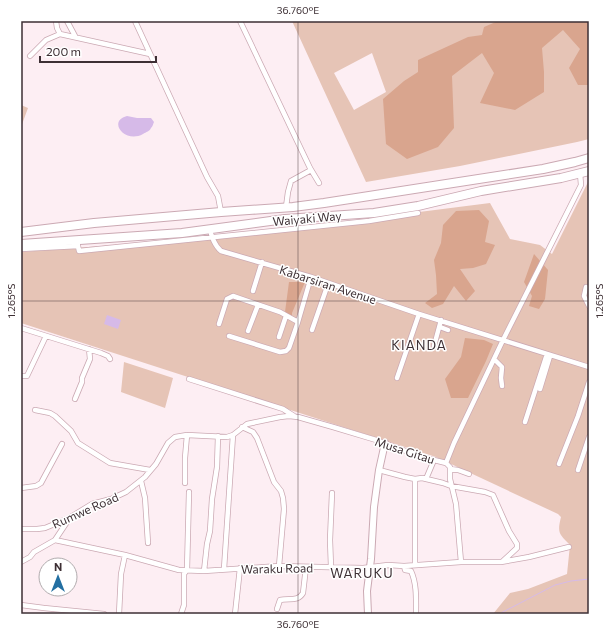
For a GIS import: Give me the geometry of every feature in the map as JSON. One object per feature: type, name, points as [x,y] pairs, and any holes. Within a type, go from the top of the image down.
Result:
[{"type":"highway","name":"Waiyaki Way","points":[[21,232],[94,223],[287,207],[479,180],[567,164],[589,158]]},
{"type":"highway","name":"Waiyaki Way","points":[[21,244],[77,243],[182,233],[211,233],[234,226],[290,219],[374,213],[418,206],[481,191],[561,178],[589,171]]},
{"type":"highway","points":[[287,207],[286,214],[290,219]]},
{"type":"highway","points":[[230,211],[228,221],[234,226]]},
{"type":"street","points":[[56,21],[60,34]]},
{"type":"street","points":[[67,21],[75,36]]},
{"type":"street","points":[[135,21],[207,177],[218,196],[221,212]]},
{"type":"street","points":[[240,21],[311,170],[319,183]]},
{"type":"street","points":[[30,56],[46,40],[60,34],[75,36],[150,54]]},
{"type":"street","points":[[287,207],[288,192],[291,182],[311,170]]},
{"type":"street","name":"Musa Gitau","points":[[233,435],[242,427],[255,421],[289,416],[298,417],[446,463],[503,340],[581,185],[580,173]]},
{"type":"street","points":[[211,233],[369,221],[418,213]]},
{"type":"street","name":"Kabarsiran Avenue","points":[[211,233],[217,247],[221,252],[262,262],[311,277],[420,314],[589,367]]},
{"type":"street","points":[[21,249],[77,243]]},
{"type":"street","points":[[253,291],[262,262]]},
{"type":"street","points":[[228,336],[283,352],[289,348],[311,277]]},
{"type":"street","points":[[312,330],[328,284]]},
{"type":"street","points":[[586,287],[584,296],[589,306]]},
{"type":"street","points":[[219,324],[226,301],[229,297],[233,296],[280,312],[298,322]]},
{"type":"street","points":[[248,331],[258,305]]},
{"type":"street","points":[[397,378],[420,314]]},
{"type":"street","points":[[279,337],[286,316]]},
{"type":"street","points":[[434,346],[441,320]]},
{"type":"street","points":[[21,328],[89,349],[108,356],[110,359]]},
{"type":"street","points":[[440,328],[448,330]]},
{"type":"street","points":[[21,376],[27,376],[46,336]]},
{"type":"street","points":[[75,399],[90,359],[89,349]]},
{"type":"street","points":[[540,390],[548,355]]},
{"type":"street","points":[[525,422],[548,355]]},
{"type":"street","points":[[494,359],[502,367],[502,386]]},
{"type":"street","points":[[189,379],[283,409],[298,417]]},
{"type":"street","points":[[559,464],[578,416],[589,382]]},
{"type":"street","points":[[35,410],[50,413],[55,416],[71,431],[78,443],[110,463],[150,470]]},
{"type":"street","points":[[242,427],[253,432],[257,438],[274,482],[281,491],[283,498],[284,509],[279,566]]},
{"type":"street","points":[[185,483],[187,435]]},
{"type":"street","points":[[148,543],[143,479],[156,464],[168,443],[175,437],[187,435],[227,437],[233,435],[224,569]]},
{"type":"street","points":[[204,570],[217,467],[218,436]]},
{"type":"street","points":[[578,470],[589,437]]},
{"type":"street","points":[[368,614],[366,591],[370,567],[379,470],[385,443]]},
{"type":"street","points":[[21,488],[36,486],[41,483],[62,444]]},
{"type":"street","points":[[426,479],[434,460]]},
{"type":"street","points":[[446,463],[450,469],[451,486],[456,504],[461,562]]},
{"type":"street","points":[[450,469],[469,474]]},
{"type":"street","points":[[379,470],[415,479],[426,479],[493,495],[509,531],[517,544],[515,552],[501,562]]},
{"type":"street","name":"Rumwe Road","points":[[21,529],[45,528],[69,518],[92,504],[122,494],[143,479]]},
{"type":"street","points":[[415,479],[415,564]]},
{"type":"street","points":[[181,614],[184,604],[184,574],[187,570],[189,492]]},
{"type":"street","points":[[331,567],[330,540],[332,493]]},
{"type":"street","points":[[21,562],[30,557],[34,552],[55,540],[69,518]]},
{"type":"street","name":"Waraku Road","points":[[55,540],[125,555],[154,564],[187,570],[279,566],[363,568],[388,565],[404,566],[415,564],[461,562],[501,562],[529,557],[569,546]]},
{"type":"street","points":[[119,614],[121,574],[125,555]]},
{"type":"street","points":[[404,566],[405,570],[411,571],[413,576],[416,614]]},
{"type":"street","points":[[277,609],[280,600],[297,599],[302,596],[306,567]]},
{"type":"street","points":[[235,614],[240,568]]},
{"type":"street","points":[[21,605],[104,614]]},
{"type":"shaded area","points":[[292,21],[589,21],[589,139],[460,166],[366,182]],"holes":[[[372,53],[386,92],[354,110],[334,73]]]},
{"type":"shaded area","points":[[498,21],[589,21],[589,85],[578,85],[569,68],[580,49],[563,30],[542,48],[544,92],[515,110],[480,103],[494,73],[482,53],[452,76],[454,128],[438,147],[407,159],[386,144],[383,99],[404,81],[418,72],[418,60],[468,37],[482,35],[484,27]]},
{"type":"shaded area","points":[[21,105],[28,108],[21,127]]},
{"type":"shaded area","points":[[127,116],[151,118],[154,122],[153,126],[143,134],[130,136],[121,131],[119,127],[119,122],[121,119]]},
{"type":"shaded area","points":[[588,182],[589,614],[493,614],[510,593],[528,589],[567,574],[570,545],[560,533],[559,527],[561,517],[558,514],[436,457],[21,323],[21,252],[222,237],[490,203],[510,239],[540,245],[552,254]]},
{"type":"shaded area","points":[[479,210],[489,221],[485,242],[495,245],[486,264],[473,268],[460,269],[475,291],[466,301],[454,286],[443,304],[432,308],[425,303],[437,294],[434,260],[441,243],[443,225],[456,211]]},
{"type":"shaded area","points":[[534,254],[548,270],[545,299],[539,309],[529,306],[532,296],[524,282]]},
{"type":"shaded area","points":[[289,282],[305,282],[292,313],[292,319],[285,312]]},
{"type":"shaded area","points":[[107,315],[121,320],[118,329],[104,324]]},
{"type":"shaded area","points":[[465,338],[484,340],[493,344],[468,398],[451,398],[445,379],[461,357]]},
{"type":"shaded area","points":[[124,362],[173,378],[165,408],[121,392]]},
{"type":"waterway","points":[[499,614],[555,585],[589,579]]},
{"type":"district","name":"KIANDA","points":[[419,345]]},
{"type":"district","name":"WARUKU","points":[[362,573]]}]
